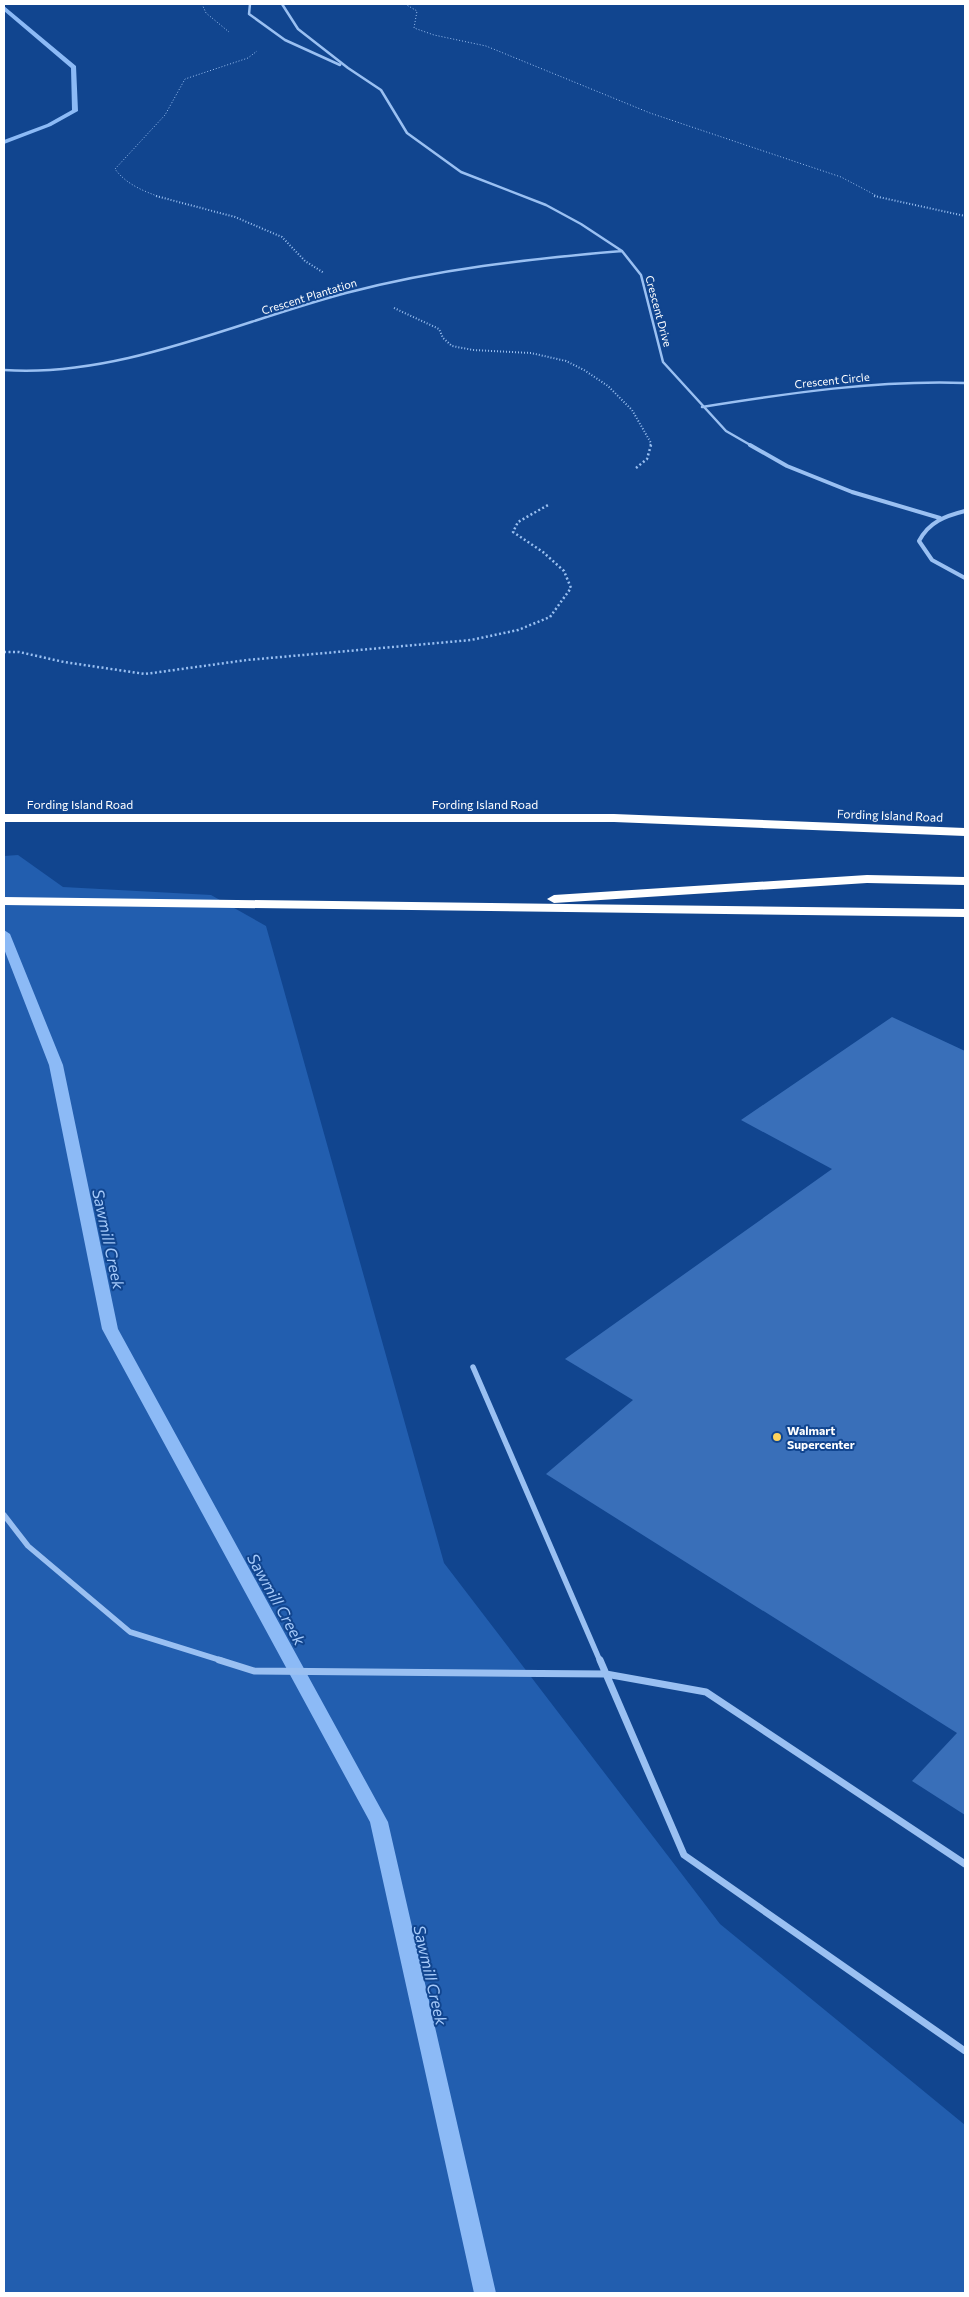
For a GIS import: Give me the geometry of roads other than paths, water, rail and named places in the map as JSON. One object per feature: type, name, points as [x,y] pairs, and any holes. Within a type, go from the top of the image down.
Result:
[{"type":"highway","name":"Fording Island Road","points":[[4,818],[614,818],[965,832]]},
{"type":"highway","points":[[440,907],[867,879],[965,881]]},
{"type":"highway","points":[[4,901],[965,913]]},
{"type":"highway","points":[[899,912],[965,919]]},
{"type":"street","name":"Crescent Drive","points":[[250,4],[249,14],[285,40],[348,68]]},
{"type":"street","name":"Crescent Drive","points":[[282,4],[298,29],[380,90],[407,133],[461,172],[546,205],[581,224],[622,251],[641,275],[663,362],[702,407],[726,431],[787,466],[852,492],[940,518]]},
{"type":"street","name":"Crescent Plantation","points":[[4,370],[48,372],[109,362],[192,340],[358,290],[426,274],[495,263],[622,251]]},
{"type":"street","name":"Crescent Circle","points":[[702,407],[803,391],[921,381],[965,383]]},
{"type":"street","points":[[965,511],[940,518],[925,529],[919,541],[924,555],[941,568],[965,578]]},
{"type":"street","points":[[473,1367],[684,1855],[965,2051]]},
{"type":"street","points":[[4,1515],[28,1546],[130,1632],[254,1671],[606,1674],[706,1692],[965,1864]]},
{"type":"waterway","name":"Sawmill Creek","points":[[4,8],[74,67],[75,111],[49,125],[4,142]]},
{"type":"waterway","name":"Sawmill Creek","points":[[4,934],[56,1065],[110,1329],[379,1822],[485,2293]]},
{"type":"place","name":"Walmart Supercenter","points":[[777,1437]]}]
